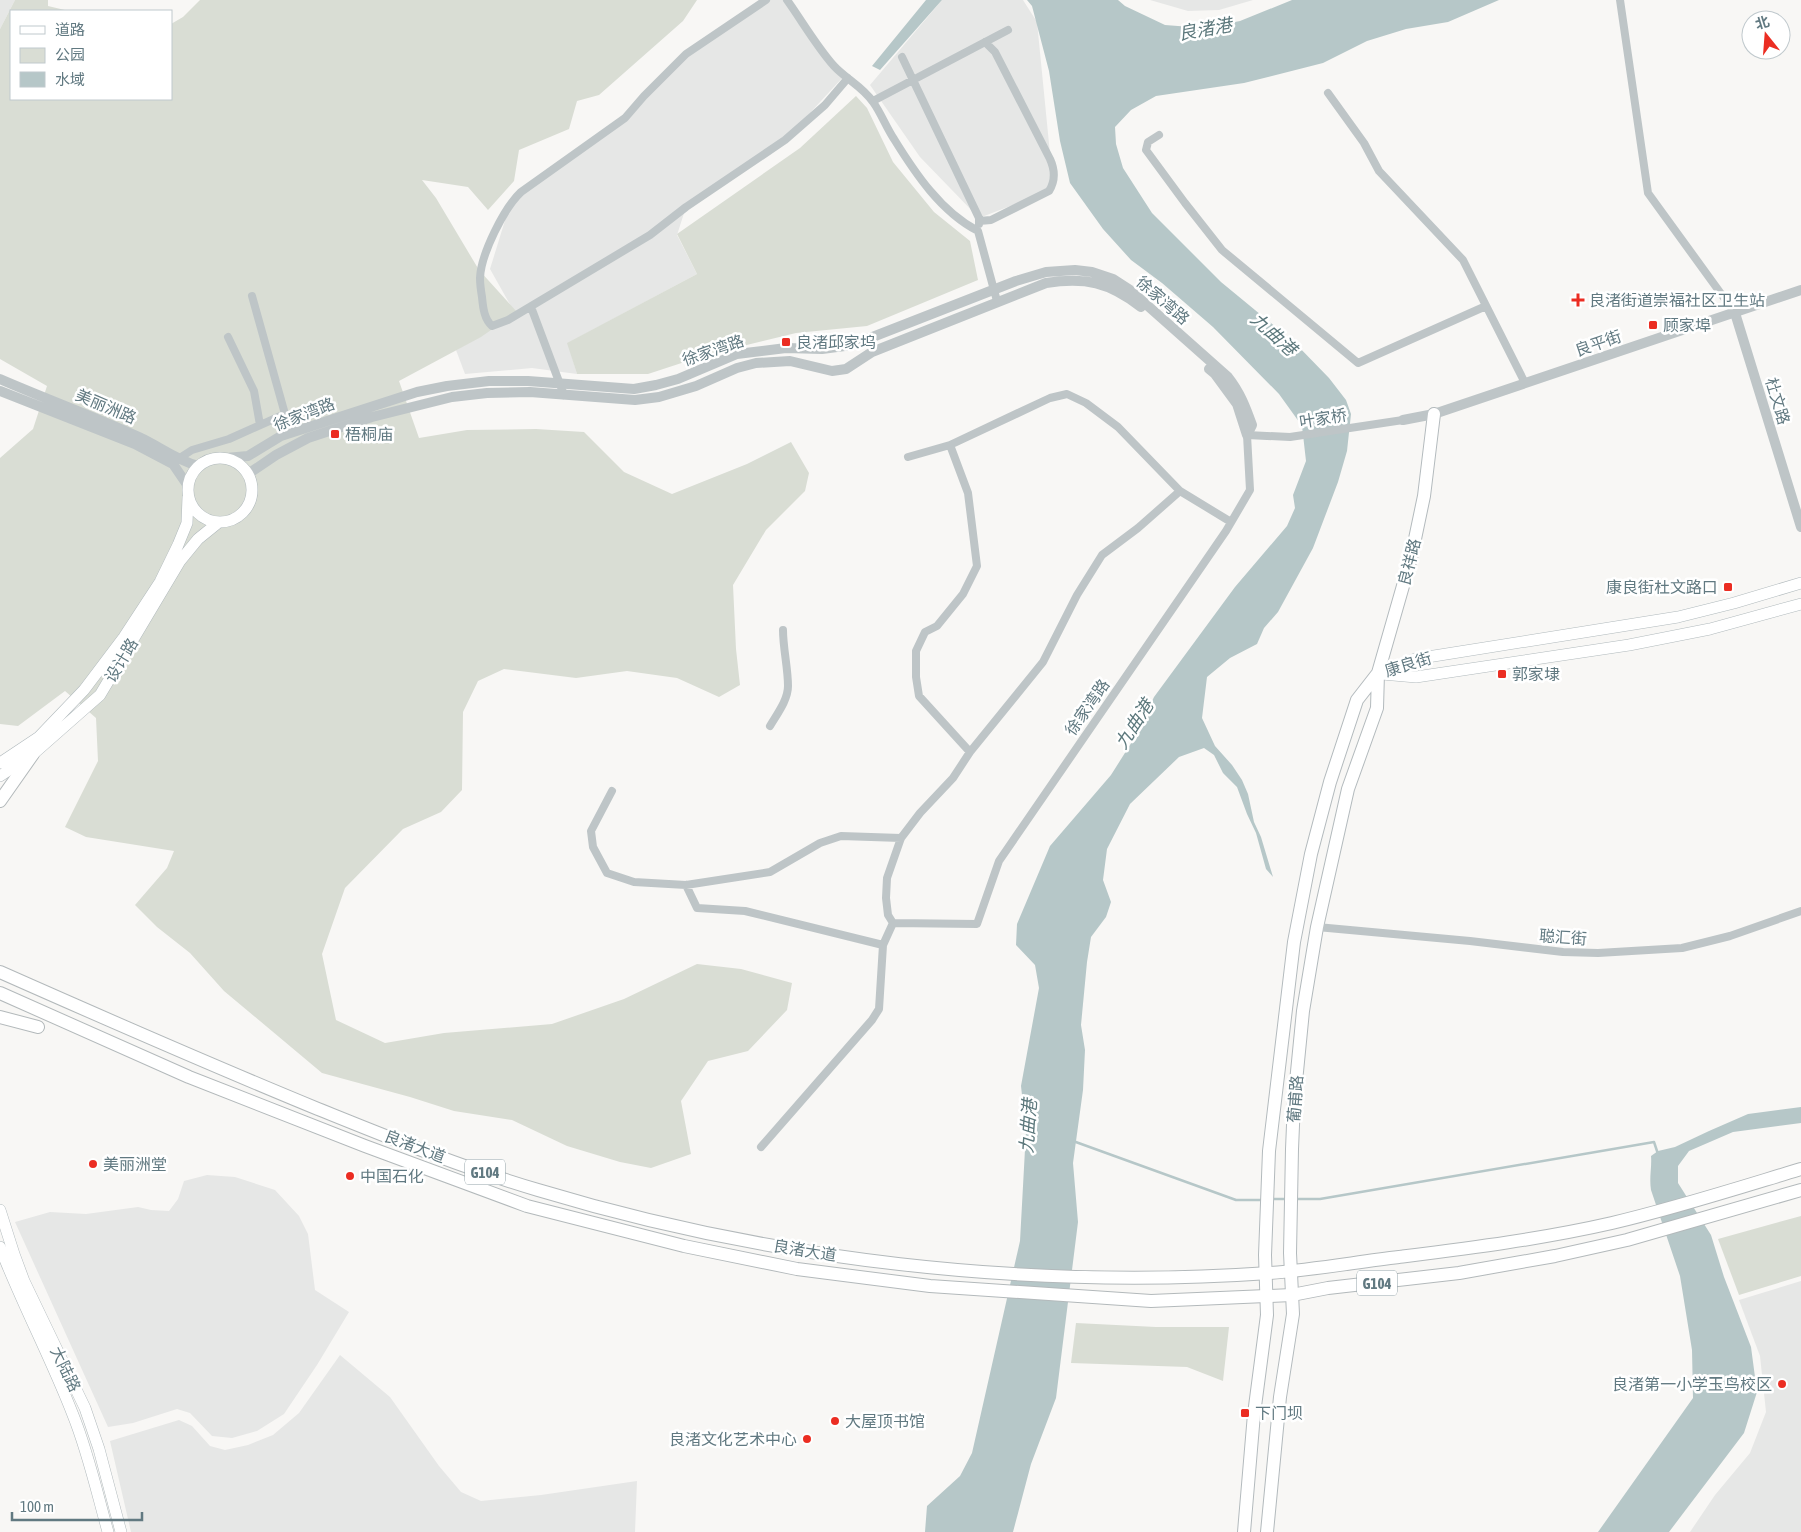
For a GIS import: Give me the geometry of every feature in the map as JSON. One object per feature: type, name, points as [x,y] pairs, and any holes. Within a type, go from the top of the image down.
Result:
[{"type":"main road","name":"良祥路","points":[[1357,700],[1378,673],[1411,558],[1424,496],[1434,414]]},
{"type":"main road","points":[[226,458],[242,466],[248,474],[252,483],[250,502],[245,511],[229,521],[208,520],[199,515],[192,506],[188,491],[191,475],[198,466],[206,461],[226,458]]},
{"type":"main road","name":"设计路","points":[[0,763],[39,736],[84,690],[124,637],[160,582],[178,545],[187,523],[188,491]]},
{"type":"main road","name":"设计路","points":[[0,776],[34,754],[100,695],[180,561],[198,539],[219,522]]},
{"type":"main road","name":"康良街","points":[[1378,673],[1415,659],[1678,617],[1801,583]]},
{"type":"main road","name":"康良街","points":[[1378,673],[1416,677],[1629,645],[1710,629],[1801,604]]},
{"type":"main road","name":"葡甫路","points":[[1267,1532],[1280,1397],[1293,1314],[1291,1234],[1292,1149],[1294,1102],[1303,1011],[1318,927],[1348,789],[1376,708],[1378,673]]},
{"type":"main road","name":"葡甫路","points":[[1244,1532],[1254,1414],[1267,1315],[1266,1234],[1269,1151],[1294,942],[1309,864],[1330,782],[1357,700]]},
{"type":"main road","points":[[0,801],[34,754]]},
{"type":"main road","name":"良渚大道","points":[[0,972],[214,1066],[355,1124],[448,1159],[535,1190],[676,1226],[778,1246],[879,1262],[999,1272],[1086,1276],[1190,1277],[1266,1274]]},
{"type":"main road","name":"良渚大道","points":[[0,993],[189,1077],[365,1146],[527,1206],[684,1246],[797,1269],[911,1284],[998,1292],[1151,1301],[1266,1296]]},
{"type":"main road","points":[[0,1017],[38,1027]]},
{"type":"main road","name":"G104","points":[[1266,1274],[1466,1249],[1553,1235],[1614,1222],[1693,1201],[1801,1169]]},
{"type":"main road","name":"G104","points":[[1266,1296],[1478,1270],[1555,1256],[1627,1240],[1801,1190]]},
{"type":"main road","name":"大陆路","points":[[0,1210],[24,1281],[85,1408],[99,1449],[121,1532]]},
{"type":"main road","name":"大陆路","points":[[0,1247],[16,1288],[74,1415],[108,1532]]},
{"type":"street","points":[[766,0],[686,54],[625,118],[511,201],[482,263],[480,277],[482,308],[488,322],[492,326],[508,320],[531,307],[650,235],[686,207],[785,140],[825,106],[848,78]]},
{"type":"street","points":[[787,0],[833,65],[873,101],[894,138],[928,188],[968,226],[978,231]]},
{"type":"street","points":[[1620,0],[1648,193],[1734,313]]},
{"type":"street","points":[[873,101],[1008,30]]},
{"type":"street","points":[[979,221],[990,220],[1049,191],[1053,184],[1054,174],[1050,159],[995,52],[985,42]]},
{"type":"street","points":[[902,57],[979,218],[978,231],[997,301]]},
{"type":"street","points":[[1328,92],[1364,144],[1379,171],[1463,260],[1525,383]]},
{"type":"street","points":[[1159,135],[1148,142],[1146,150],[1184,203],[1222,250],[1358,363],[1486,306]]},
{"type":"street","name":"徐家湾路","points":[[226,458],[248,456],[281,436],[417,392],[448,386],[489,381],[528,381],[634,389],[678,378],[737,354],[786,348],[822,350],[852,345],[1046,272],[1074,270],[1092,272],[1113,279],[1130,290],[1232,382],[1244,403],[1252,426],[1247,435]]},
{"type":"street","name":"徐家湾路","points":[[248,474],[276,455],[308,438],[372,417],[452,396],[530,392],[635,400],[659,397],[696,386],[737,368],[756,363],[790,361],[832,370],[846,368],[872,352],[1046,283],[1069,280],[1106,285],[1126,296],[1152,316],[1215,374],[1237,404],[1247,435],[1250,490],[1231,522],[999,861],[976,924],[893,923]]},
{"type":"street","name":"良平街","points":[[1403,420],[1434,414],[1801,290]]},
{"type":"street","points":[[178,459],[192,450],[229,439],[285,414],[252,296]]},
{"type":"street","points":[[531,307],[564,394]]},
{"type":"street","name":"杜文路","points":[[1734,313],[1801,527]]},
{"type":"street","points":[[228,337],[254,391],[260,425]]},
{"type":"street","name":"美丽洲路","points":[[0,378],[145,439],[178,459],[198,466]]},
{"type":"street","name":"美丽洲路","points":[[0,391],[135,444],[172,464],[188,491]]},
{"type":"street","points":[[908,457],[950,446],[1050,398],[1067,394],[1086,403],[1118,427],[1180,491],[1231,522]]},
{"type":"street","name":"叶家桥","points":[[1247,435],[1290,437],[1403,420]]},
{"type":"street","points":[[950,446],[968,493],[977,566],[963,594],[937,626],[925,632],[916,651],[916,677],[919,696],[970,752]]},
{"type":"street","points":[[761,1147],[872,1020],[879,1008],[883,945],[893,923],[888,915],[886,898],[887,878],[901,838],[920,813],[953,778],[970,752],[1043,662],[1077,595],[1102,555],[1138,528],[1180,491]]},
{"type":"street","points":[[770,726],[784,702],[788,687],[783,648],[783,630]]},
{"type":"street","points":[[612,791],[591,830],[593,847],[607,874],[634,882],[686,885],[770,872],[820,843],[842,836],[901,838]]},
{"type":"street","points":[[686,885],[697,908],[745,911],[883,945]]},
{"type":"street","name":"聪汇街","points":[[1318,927],[1470,941],[1563,952],[1598,953],[1682,948],[1730,936],[1801,912]]},
{"type":"shaded area","points":[[0,0],[15,0],[0,29]]},
{"type":"shaded area","points":[[766,0],[788,0],[844,76],[785,140],[686,207],[677,235],[697,274],[568,343],[577,374],[532,368],[465,374],[456,350],[516,315],[490,269],[511,201],[625,118],[686,54]]},
{"type":"shaded area","points":[[942,0],[1023,0],[1037,22],[1053,184],[1049,191],[979,218],[920,157],[870,85]]},
{"type":"shaded area","points":[[1150,0],[1253,0],[1219,10],[1188,11]]},
{"type":"shaded area","points":[[207,1175],[235,1177],[275,1190],[299,1216],[308,1234],[315,1290],[349,1312],[284,1414],[257,1431],[232,1438],[212,1436],[190,1413],[177,1409],[133,1423],[108,1427],[15,1222],[50,1212],[86,1214],[138,1207],[169,1211],[178,1199],[184,1181]]},
{"type":"shaded area","name":"良渚第一小学玉鸟校区","points":[[1801,1281],[1801,1532],[1690,1532],[1715,1495],[1750,1453],[1766,1412],[1760,1356],[1739,1300]]},
{"type":"shaded area","points":[[340,1355],[390,1397],[439,1466],[461,1492],[481,1501],[541,1495],[637,1481],[635,1532],[131,1532],[110,1441],[179,1420],[192,1426],[210,1446],[225,1450],[248,1445],[273,1435],[299,1413]]},
{"type":"green space","points":[[15,0],[48,0],[48,6],[65,10],[10,10],[10,100],[172,100],[172,23],[183,17],[200,0],[697,0],[683,21],[599,95],[577,101],[569,129],[519,150],[514,181],[488,210],[468,187],[422,180],[436,198],[479,270],[517,312],[481,337],[399,381],[419,438],[467,430],[536,429],[584,432],[624,472],[672,494],[747,464],[791,442],[809,473],[805,491],[766,530],[733,585],[740,685],[719,697],[677,678],[627,671],[576,678],[504,669],[478,681],[463,712],[462,790],[441,812],[403,829],[345,888],[322,954],[336,1020],[385,1043],[444,1033],[552,1024],[624,999],[697,964],[741,969],[792,983],[787,1010],[748,1051],[708,1061],[681,1101],[691,1154],[651,1168],[620,1162],[567,1146],[512,1120],[454,1111],[322,1073],[224,991],[190,953],[157,927],[135,905],[167,868],[174,851],[86,837],[65,827],[98,761],[96,718],[65,691],[18,726],[0,724],[0,458],[33,429],[47,386],[0,359],[0,29]]},
{"type":"green space","points":[[856,96],[867,108],[893,162],[934,212],[970,241],[978,280],[867,326],[796,333],[706,355],[648,374],[577,374],[567,343],[697,274],[677,234],[800,148]]},
{"type":"green space","points":[[1801,1216],[1801,1276],[1739,1295],[1718,1239]]},
{"type":"green space","points":[[1076,1323],[1156,1327],[1229,1327],[1223,1381],[1187,1367],[1071,1363]]},
{"type":"water","points":[[926,0],[942,0],[880,70],[872,66]]},
{"type":"water","points":[[1027,0],[1118,0],[1125,6],[1165,25],[1204,28],[1240,21],[1292,0],[1499,0],[1448,22],[1406,29],[1367,41],[1323,63],[1244,83],[1156,96],[1131,110],[1115,127],[1116,144],[1123,168],[1152,213],[1221,282],[1294,342],[1329,378],[1346,400],[1351,414],[1347,451],[1338,482],[1313,548],[1278,612],[1264,628],[1257,644],[1230,658],[1207,677],[1202,718],[1215,746],[1242,780],[1273,877],[1266,869],[1256,833],[1237,787],[1223,773],[1214,755],[1204,748],[1179,757],[1130,804],[1107,849],[1103,880],[1111,902],[1106,917],[1091,937],[1087,962],[1081,1025],[1085,1050],[1083,1090],[1073,1163],[1078,1222],[1056,1398],[1031,1464],[1013,1532],[925,1532],[927,1506],[960,1476],[972,1453],[1020,1241],[1026,1131],[1021,1086],[1039,988],[1035,965],[1016,945],[1017,924],[1050,846],[1111,775],[1135,737],[1154,697],[1235,587],[1287,526],[1295,508],[1293,495],[1306,461],[1302,426],[1279,394],[1213,327],[1162,283],[1131,260],[1103,229],[1070,183],[1060,141],[1049,71],[1032,6]]},
{"type":"water","points":[[1801,1107],[1801,1123],[1733,1132],[1689,1151],[1678,1166],[1678,1183],[1711,1235],[1724,1277],[1751,1347],[1757,1392],[1744,1433],[1669,1532],[1598,1532],[1693,1398],[1692,1350],[1680,1276],[1651,1190],[1651,1156],[1658,1151],[1675,1147],[1748,1114]]},
{"type":"waterway","points":[[1073,1141],[1236,1200],[1262,1200]]},
{"type":"waterway","points":[[1295,1199],[1320,1199],[1654,1142],[1658,1154]]},
{"type":"waterway","points":[[1270,1199],[1287,1199]]},
{"type":"place","name":"良渚街道崇福社区卫生站","points":[[1578,300]]},
{"type":"place","name":"顾家埠","points":[[1653,325]]},
{"type":"place","name":"良渚邱家坞","points":[[786,342]]},
{"type":"place","name":"梧桐庙","points":[[335,434]]},
{"type":"place","name":"康良街杜文路口","points":[[1728,587]]},
{"type":"place","name":"郭家埭","points":[[1502,674]]},
{"type":"place","name":"美丽洲堂","points":[[93,1164]]},
{"type":"place","name":"中国石化","points":[[350,1176]]},
{"type":"place","name":"良渚第一小学玉鸟校区","points":[[1782,1384]]},
{"type":"place","name":"下门坝","points":[[1245,1413]]},
{"type":"place","name":"大屋顶书馆","points":[[835,1421]]},
{"type":"place","name":"良渚文化艺术中心","points":[[807,1439]]},
{"type":"water label","name":"良渚港","points":[[1205,29]]},
{"type":"water label","name":"九曲港","points":[[1274,334]]},
{"type":"water label","name":"九曲港","points":[[1134,724]]},
{"type":"water label","name":"九曲港","points":[[1028,1126]]}]
